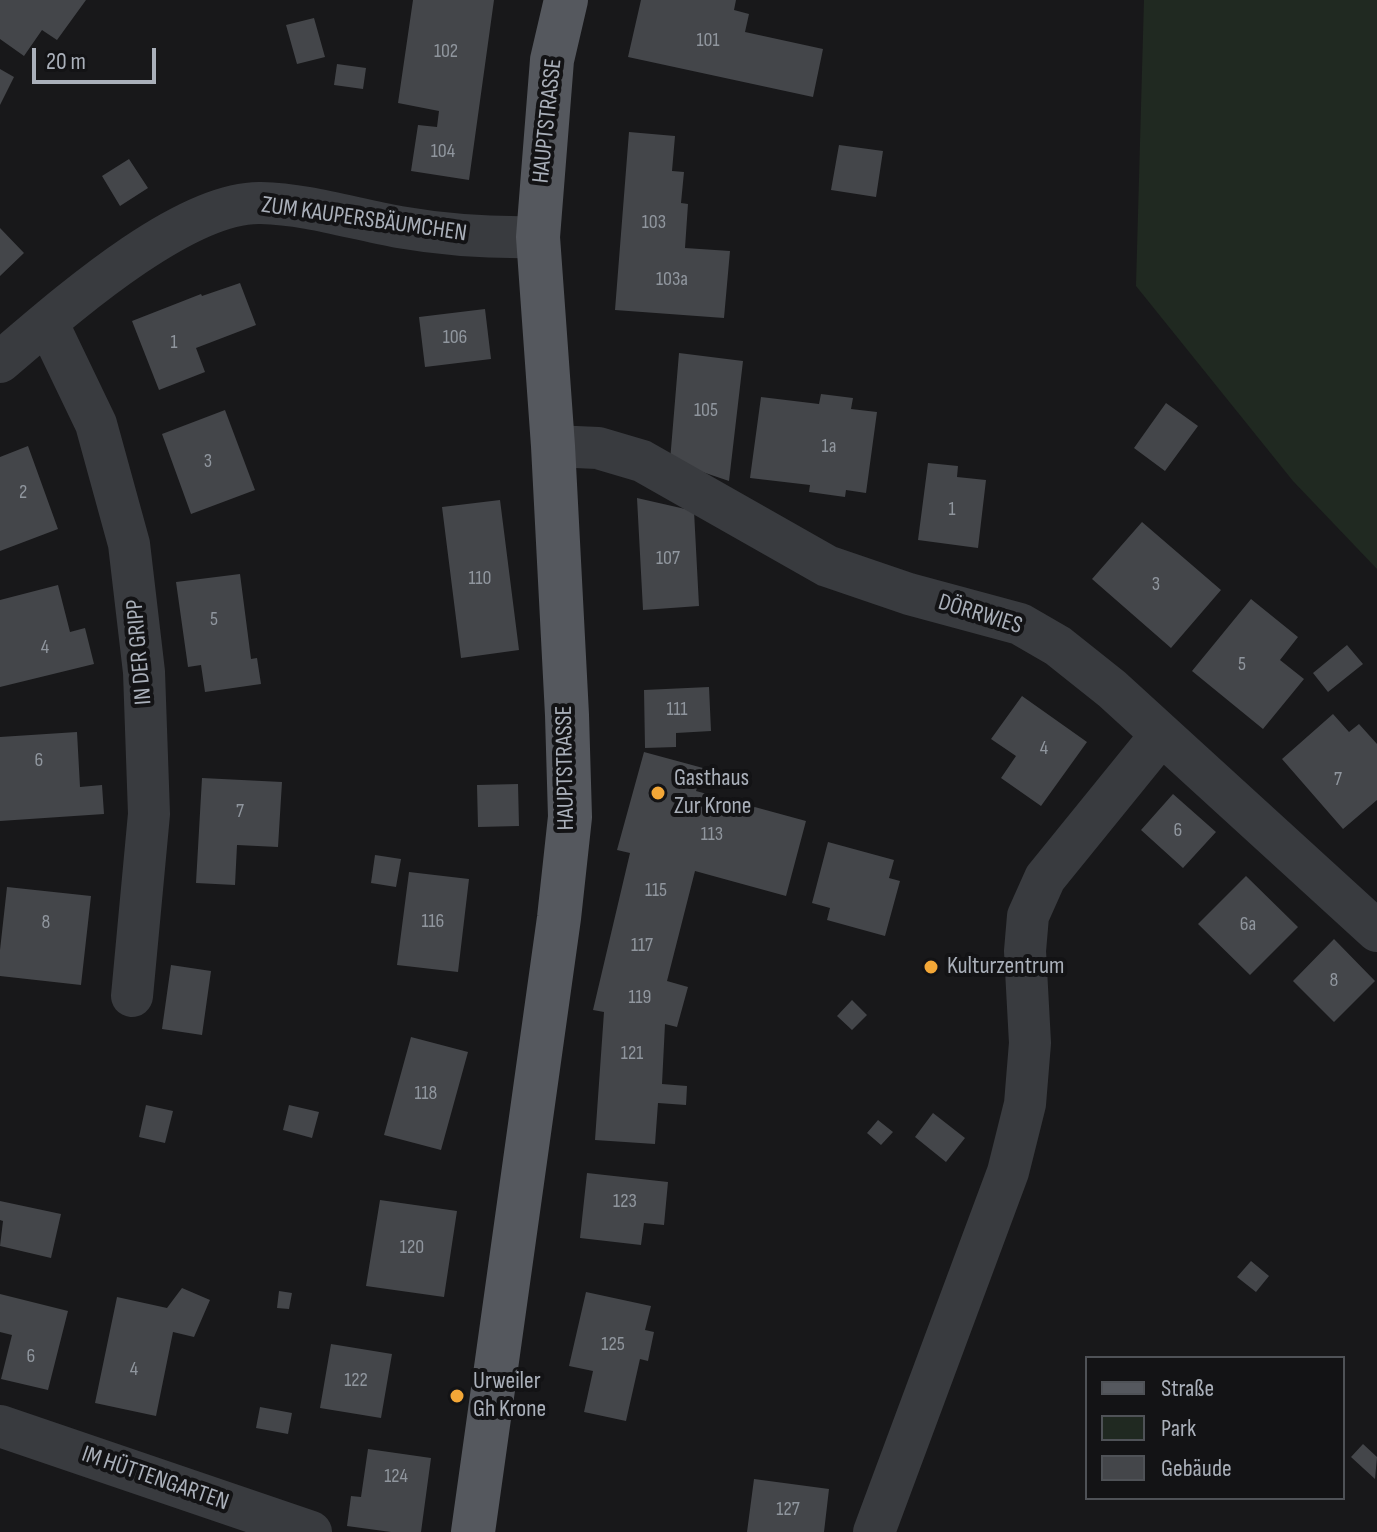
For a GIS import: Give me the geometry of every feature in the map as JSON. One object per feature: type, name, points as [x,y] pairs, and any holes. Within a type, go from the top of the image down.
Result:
[{"type":"main road","name":"HAUPTSTRASSE","points":[[473,1532],[559,918],[570,817],[553,446],[538,237],[552,60],[566,0]]},
{"type":"street","name":"ZUM KAUPERSBÄUMCHEN","points":[[0,362],[47,322],[142,251],[209,212],[259,202],[471,236],[538,237]]},
{"type":"street","name":"IN DER GRIPP","points":[[47,322],[96,424],[129,544],[144,672],[149,814],[132,996]]},
{"type":"street","name":"DÖRRWIES","points":[[553,446],[598,448],[642,461],[827,566],[909,594],[1020,624],[1058,646],[1112,689],[1377,931]]},
{"type":"street","points":[[874,1532],[1008,1172],[1025,1104],[1030,1043],[1025,951],[1028,916],[1045,878],[1161,735]]},
{"type":"street","name":"IM HÜTTENGARTEN","points":[[0,1426],[311,1532]]},
{"type":"green space","points":[[1144,0],[1377,0],[1377,569],[1293,481],[1136,286]]},
{"type":"building","points":[[0,0],[86,0],[57,40],[42,30],[24,56],[0,39]]},
{"type":"building","points":[[413,0],[494,0],[469,180],[411,171],[418,125],[437,127],[439,111],[398,103]]},
{"type":"building","points":[[641,0],[736,0],[734,10],[749,14],[745,32],[823,49],[813,97],[628,57]]},
{"type":"building","points":[[314,18],[325,57],[297,64],[286,25]]},
{"type":"building","points":[[337,64],[366,68],[363,89],[334,85]]},
{"type":"building","points":[[0,69],[14,77],[0,105]]},
{"type":"building","points":[[629,132],[675,136],[672,171],[684,172],[681,203],[688,204],[685,248],[730,251],[724,318],[615,310]]},
{"type":"building","points":[[839,145],[883,151],[876,197],[831,190]]},
{"type":"building","points":[[129,159],[148,188],[120,206],[102,176]]},
{"type":"building","points":[[0,228],[24,253],[0,276]]},
{"type":"building","points":[[240,283],[256,325],[196,348],[205,372],[159,390],[132,321],[201,294]]},
{"type":"building","points":[[485,309],[491,359],[425,367],[419,317]]},
{"type":"building","points":[[679,353],[743,361],[729,481],[670,461]]},
{"type":"building","points":[[821,394],[853,398],[851,409],[877,412],[866,493],[846,490],[845,497],[809,492],[810,485],[750,478],[761,397],[819,404]]},
{"type":"building","points":[[1166,403],[1198,426],[1165,471],[1134,448]]},
{"type":"building","points":[[225,410],[255,490],[191,514],[162,434]]},
{"type":"building","points":[[28,446],[58,529],[0,551],[0,457]]},
{"type":"building","points":[[928,463],[958,466],[957,477],[986,480],[978,548],[918,540]]},
{"type":"building","points":[[637,498],[694,511],[699,606],[643,610]]},
{"type":"building","points":[[500,500],[519,650],[461,658],[442,507]]},
{"type":"building","points":[[1142,522],[1221,590],[1171,648],[1092,579]]},
{"type":"building","points":[[240,574],[251,659],[257,658],[261,684],[205,692],[201,665],[188,667],[176,582]]},
{"type":"building","points":[[58,585],[70,632],[85,628],[94,664],[0,687],[0,600]]},
{"type":"building","points":[[1251,599],[1298,637],[1280,660],[1304,679],[1263,729],[1192,671]]},
{"type":"building","points":[[1347,645],[1363,664],[1328,692],[1313,673]]},
{"type":"building","points":[[709,687],[711,731],[676,733],[676,747],[645,748],[644,690]]},
{"type":"building","points":[[1022,696],[1087,742],[1041,806],[1001,778],[1016,756],[991,739]]},
{"type":"building","points":[[1333,714],[1349,732],[1359,724],[1377,744],[1377,800],[1343,829],[1282,759]]},
{"type":"building","points":[[77,732],[80,787],[102,785],[104,814],[0,821],[0,737]]},
{"type":"building","points":[[644,752],[703,768],[696,791],[806,821],[786,896],[695,871],[667,981],[688,987],[677,1027],[665,1024],[662,1084],[687,1086],[686,1105],[658,1103],[655,1144],[595,1140],[604,1012],[593,1010],[630,853],[617,850]]},
{"type":"building","points":[[202,778],[282,782],[278,847],[237,845],[235,885],[196,883]]},
{"type":"building","points":[[518,784],[519,826],[478,827],[477,785]]},
{"type":"building","points":[[1173,794],[1216,832],[1183,868],[1141,830]]},
{"type":"building","points":[[828,842],[894,860],[889,878],[900,881],[885,936],[827,920],[830,908],[812,903]]},
{"type":"building","points":[[375,855],[401,859],[396,887],[371,883]]},
{"type":"building","points":[[409,872],[469,879],[458,972],[397,965]]},
{"type":"building","points":[[1246,876],[1298,927],[1250,975],[1198,924]]},
{"type":"building","points":[[7,887],[91,896],[81,985],[0,976]]},
{"type":"building","points":[[1334,939],[1375,981],[1334,1022],[1293,981]]},
{"type":"building","points":[[171,965],[211,971],[202,1035],[162,1029]]},
{"type":"building","points":[[852,1000],[867,1015],[852,1030],[837,1016]]},
{"type":"building","points":[[411,1037],[468,1052],[441,1150],[384,1135]]},
{"type":"building","points":[[146,1105],[173,1111],[165,1143],[139,1137]]},
{"type":"building","points":[[289,1105],[319,1112],[312,1138],[283,1130]]},
{"type":"building","points":[[933,1113],[965,1138],[946,1162],[915,1137]]},
{"type":"building","points":[[878,1120],[893,1132],[881,1145],[867,1133]]},
{"type":"building","points":[[587,1173],[668,1182],[664,1225],[644,1223],[641,1245],[580,1238]]},
{"type":"building","points":[[380,1200],[457,1211],[444,1297],[366,1286]]},
{"type":"building","points":[[0,1201],[61,1214],[51,1258],[0,1246],[3,1221],[0,1220]]},
{"type":"building","points":[[1251,1261],[1269,1276],[1256,1292],[1237,1277]]},
{"type":"building","points":[[182,1288],[210,1300],[194,1337],[173,1332],[156,1416],[95,1403],[117,1297],[167,1308]]},
{"type":"building","points":[[279,1291],[292,1293],[289,1309],[277,1308]]},
{"type":"building","points":[[586,1292],[651,1306],[645,1330],[654,1332],[648,1361],[640,1359],[626,1421],[584,1412],[593,1371],[569,1366]]},
{"type":"building","points":[[0,1294],[68,1311],[48,1390],[1,1379],[12,1335],[0,1332]]},
{"type":"building","points":[[331,1344],[392,1354],[381,1418],[320,1408]]},
{"type":"building","points":[[260,1407],[292,1413],[288,1434],[256,1428]]},
{"type":"building","points":[[1363,1444],[1377,1457],[1375,1479],[1351,1457]]},
{"type":"building","points":[[368,1449],[431,1458],[421,1532],[391,1532],[347,1526],[351,1496],[361,1497]]},
{"type":"building","points":[[754,1479],[829,1489],[824,1532],[747,1532]]},
{"type":"place","name":"Gasthaus Zur Krone","points":[[658,793]]},
{"type":"place","name":"Kulturzentrum","points":[[931,967]]},
{"type":"place","name":"Urweiler Gh Krone","points":[[457,1396]]}]
